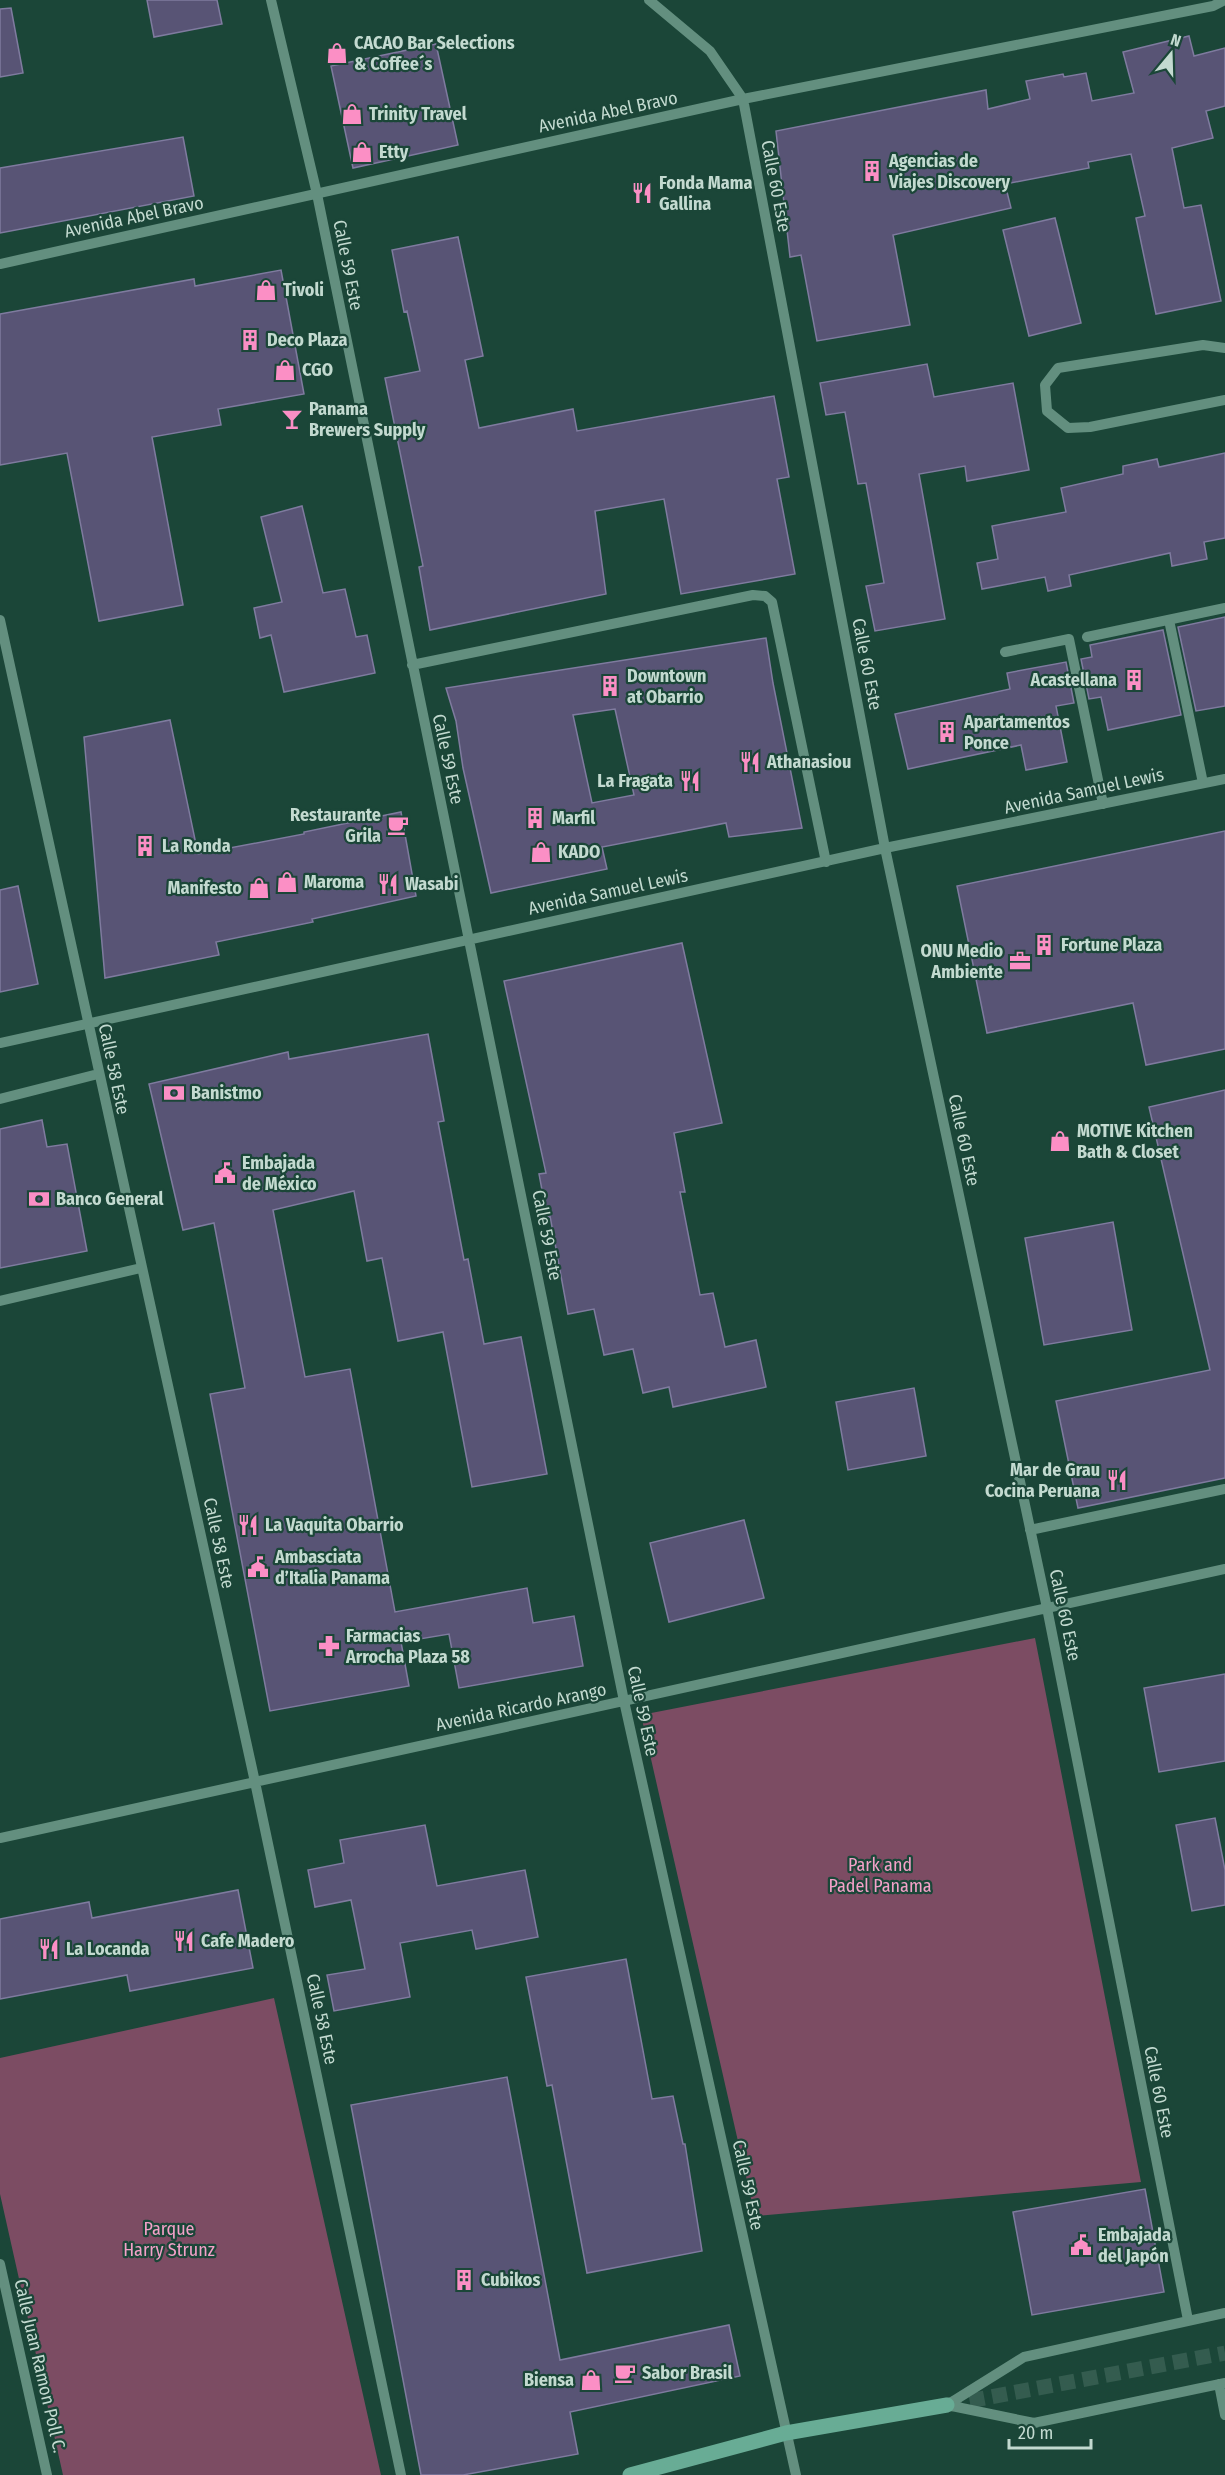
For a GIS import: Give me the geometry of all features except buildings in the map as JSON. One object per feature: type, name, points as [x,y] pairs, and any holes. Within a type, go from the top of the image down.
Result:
[{"type":"main road","points":[[630,2475],[786,2433],[947,2405]]},
{"type":"street","name":"Calle 59 Este","points":[[272,0],[316,194],[624,1701],[796,2475]]},
{"type":"street","name":"Calle 60 Este","points":[[649,0],[710,51],[743,99],[885,848],[1047,1608],[1188,2320]]},
{"type":"street","name":"Avenida Abel Bravo","points":[[0,264],[743,99],[1213,6],[1225,0]]},
{"type":"street","points":[[1225,348],[1203,345],[1058,368],[1046,385],[1047,411],[1068,428],[1090,427],[1225,400]]},
{"type":"street","points":[[412,665],[753,595],[765,596],[772,602],[826,862]]},
{"type":"street","points":[[1087,637],[1225,608]]},
{"type":"street","name":"Calle 58 Este","points":[[0,620],[255,1782],[401,2475]]},
{"type":"street","points":[[1169,620],[1203,783]]},
{"type":"street","points":[[1005,652],[1069,639],[1103,804]]},
{"type":"street","name":"Avenida Samuel Lewis","points":[[0,1043],[885,848],[1225,779]]},
{"type":"street","points":[[0,1099],[98,1074]]},
{"type":"street","points":[[0,1301],[141,1268]]},
{"type":"street","points":[[1030,1530],[1225,1489]]},
{"type":"street","name":"Avenida Ricardo Arango","points":[[0,1838],[1225,1569]]},
{"type":"street","name":"Calle Juan Ramon Poll C.","points":[[0,2264],[47,2475]]},
{"type":"street","points":[[947,2405],[1024,2357],[1225,2313]]},
{"type":"street","points":[[947,2405],[1034,2423],[1222,2384],[1225,2415]]},
{"type":"green space","name":"Park and Padel Panama","points":[[1035,1638],[1141,2182],[755,2216],[641,1715]]},
{"type":"green space","name":"Parque Harry Strunz","points":[[274,1998],[381,2475],[63,2475],[0,2194],[0,2058]]},
{"type":"tunnel","points":[[947,2405],[1225,2353]]},
{"type":"place","name":"CACAO Bar Selections & Coffee´s","points":[[337,53]]},
{"type":"place","name":"Trinity Travel","points":[[352,114]]},
{"type":"place","name":"Etty","points":[[362,152]]},
{"type":"place","name":"Agencias de Viajes Discovery","points":[[872,171]]},
{"type":"place","name":"Fonda Mama Gallina","points":[[642,193]]},
{"type":"place","name":"Tivoli","points":[[266,290]]},
{"type":"place","name":"Deco Plaza","points":[[250,340]]},
{"type":"place","name":"CGO","points":[[285,370]]},
{"type":"place","name":"Panama Brewers Supply","points":[[292,419]]},
{"type":"place","name":"Acastellana","points":[[1134,680]]},
{"type":"place","name":"Downtown at Obarrio","points":[[610,686]]},
{"type":"place","name":"Apartamentos Ponce","points":[[947,732]]},
{"type":"place","name":"Athanasiou","points":[[750,762]]},
{"type":"place","name":"La Fragata","points":[[690,781]]},
{"type":"place","name":"Marfil","points":[[535,818]]},
{"type":"place","name":"Restaurante Grila","points":[[398,825]]},
{"type":"place","name":"La Ronda","points":[[145,846]]},
{"type":"place","name":"KADO","points":[[541,852]]},
{"type":"place","name":"Maroma","points":[[287,882]]},
{"type":"place","name":"Wasabi","points":[[388,884]]},
{"type":"place","name":"Manifesto","points":[[259,888]]},
{"type":"place","name":"Fortune Plaza","points":[[1044,945]]},
{"type":"place","name":"ONU Medio Ambiente","points":[[1020,961]]},
{"type":"place","name":"Banistmo","points":[[174,1093]]},
{"type":"place","name":"MOTIVE Kitchen Bath & Closet","points":[[1060,1141]]},
{"type":"place","name":"Embajada de México","points":[[225,1173]]},
{"type":"place","name":"Banco General","points":[[39,1199]]},
{"type":"place","name":"Mar de Grau Cocina Peruana","points":[[1117,1480]]},
{"type":"place","name":"La Vaquita Obarrio","points":[[248,1525]]},
{"type":"place","name":"Ambasciata d’Italia Panama","points":[[258,1567]]},
{"type":"place","name":"Farmacias Arrocha Plaza 58","points":[[329,1646]]},
{"type":"place","name":"Cafe Madero","points":[[184,1941]]},
{"type":"place","name":"La Locanda","points":[[49,1949]]},
{"type":"place","name":"Embajada del Japón","points":[[1081,2245]]},
{"type":"place","name":"Cubikos","points":[[464,2280]]},
{"type":"place","name":"Sabor Brasil","points":[[625,2373]]},
{"type":"place","name":"Biensa","points":[[591,2380]]}]
